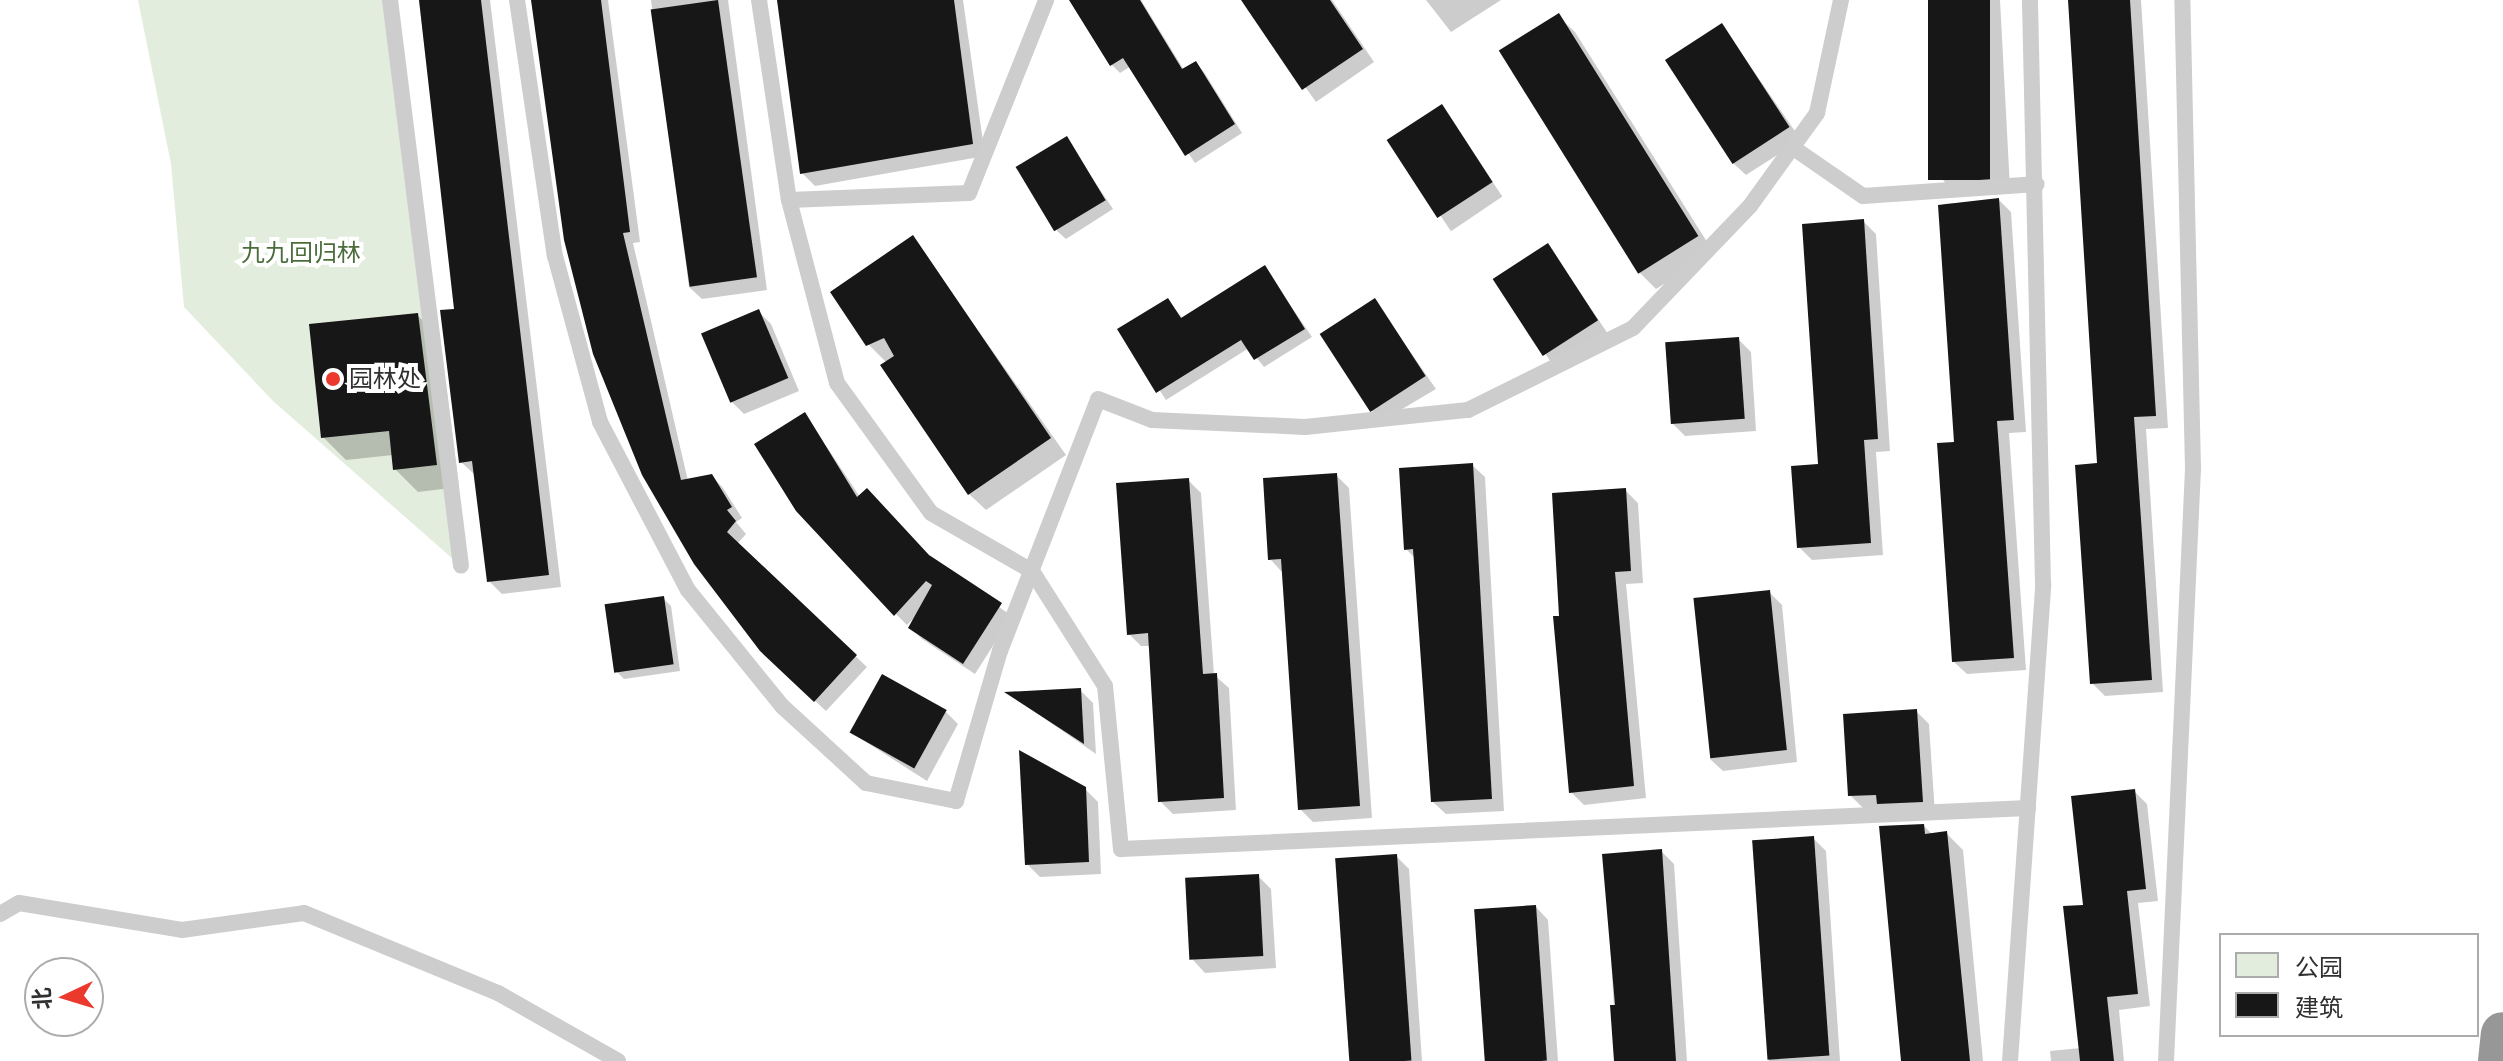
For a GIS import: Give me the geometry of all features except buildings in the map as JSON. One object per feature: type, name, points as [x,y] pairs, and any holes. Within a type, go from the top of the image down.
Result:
[{"type":"highway","points":[[2500,1061],[2503,1034]]},
{"type":"lane","points":[[390,0],[461,566]]},
{"type":"lane","points":[[517,0],[555,256],[600,422],[688,590],[782,706],[866,783],[956,801],[1000,651],[1098,399],[1152,420],[1305,427],[1468,410],[1633,328],[1750,206],[1817,113],[1841,0]]},
{"type":"lane","points":[[759,0],[789,200],[837,383],[931,513],[1032,571],[1105,686],[1121,849],[2028,808]]},
{"type":"lane","points":[[789,200],[969,193],[1046,0]]},
{"type":"lane","points":[[2010,1061],[2043,584],[2037,184],[2030,0]]},
{"type":"lane","points":[[2166,1061],[2193,469],[2182,0]]},
{"type":"lane","points":[[1792,147],[1863,196],[2037,184]]},
{"type":"lane","points":[[0,914],[19,903],[182,930],[304,913],[498,993],[618,1061]]},
{"type":"green space","name":"九九回归林","points":[[138,0],[390,0],[461,566],[273,401],[184,307],[171,164]]},
{"type":"place","name":"园林处","points":[[333,379]]}]
